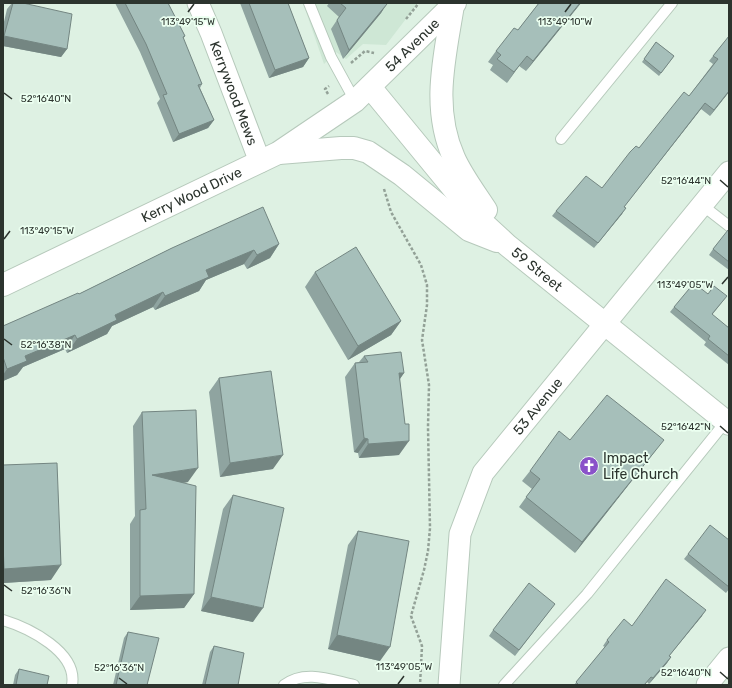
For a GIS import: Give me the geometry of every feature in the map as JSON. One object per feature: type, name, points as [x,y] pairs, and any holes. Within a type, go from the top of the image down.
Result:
[{"type":"street","name":"Kerrywood Mews","points":[[198,3],[269,158]]},
{"type":"street","points":[[454,4],[440,100],[447,141],[455,159],[507,245]]},
{"type":"street","name":"54 Avenue","points":[[362,94],[454,4]]},
{"type":"street","name":"Kerry Wood Drive","points":[[3,285],[269,158],[362,94]]},
{"type":"street","name":"59 Street","points":[[362,94],[481,221],[507,245],[728,421]]},
{"type":"street","points":[[269,158],[341,148],[354,148],[368,152],[402,175],[468,230],[507,245]]},
{"type":"street","name":"53 Avenue","points":[[449,685],[460,534],[483,473],[729,172]]},
{"type":"street","points":[[707,685],[729,658]]},
{"type":"lane","points":[[309,3],[331,57],[362,94]]},
{"type":"lane","points":[[561,139],[672,3]]},
{"type":"lane","points":[[702,204],[729,226]]},
{"type":"lane","points":[[504,685],[587,594],[728,421]]},
{"type":"lane","points":[[3,620],[25,627],[52,645],[67,660],[73,675],[72,685]]},
{"type":"lane","points":[[284,685],[297,678],[308,676],[354,685]]},
{"type":"path","points":[[383,187],[391,212],[421,265],[427,285],[427,305],[422,340],[429,385],[428,427],[430,528],[426,564],[411,616],[422,646],[420,685]]},
{"type":"shaded area","points":[[303,3],[418,3],[386,45],[363,44],[346,59],[336,52],[324,64]]},
{"type":"building","points":[[13,3],[23,3],[72,14],[67,49],[4,36]]},
{"type":"building","points":[[125,3],[168,3],[185,36],[183,37],[202,84],[198,85],[214,120],[179,134],[163,95],[167,94],[146,44]]},
{"type":"building","points":[[249,3],[288,3],[309,58],[275,70]]},
{"type":"building","points":[[340,3],[387,4],[349,50],[337,20],[346,8]]},
{"type":"building","points":[[539,3],[580,3],[533,61],[527,56],[514,72],[497,59],[501,55],[496,51],[514,28],[518,30]]},
{"type":"building","points":[[729,36],[729,91],[714,110],[705,103],[624,207],[626,208],[598,243],[556,211],[586,176],[602,188],[630,152],[636,146],[639,148],[684,92],[689,96],[718,59],[713,56]]},
{"type":"building","points":[[656,42],[674,56],[661,73],[644,59]]},
{"type":"building","points":[[263,207],[279,244],[257,255],[254,250],[206,270],[209,277],[165,296],[163,292],[115,315],[117,320],[77,339],[75,335],[25,356],[27,361],[7,369],[3,357],[3,326],[78,293],[79,294],[172,248]]},
{"type":"building","points":[[728,230],[729,231],[729,262],[713,249]]},
{"type":"building","points":[[356,247],[401,321],[358,346],[315,272]]},
{"type":"building","points":[[694,283],[708,294],[714,286],[727,296],[712,314],[729,328],[729,356],[708,339],[710,336],[674,307]]},
{"type":"building","points":[[401,352],[404,373],[399,373],[405,424],[409,424],[409,441],[368,444],[368,439],[364,438],[355,363],[368,362],[364,356]]},
{"type":"building","points":[[271,371],[283,455],[230,463],[219,378]]},
{"type":"building","name":"Impact Life Church","points":[[607,395],[664,440],[582,542],[526,497],[540,479],[530,471],[559,431],[570,440]]},
{"type":"building","points":[[196,410],[198,468],[152,475],[196,486],[194,594],[140,596],[140,510],[146,509],[142,412]]},
{"type":"building","points":[[57,463],[61,565],[4,569],[3,465]]},
{"type":"building","points":[[233,495],[284,508],[263,608],[211,597]]},
{"type":"building","points":[[710,525],[729,540],[729,587],[688,554]]},
{"type":"building","points":[[358,531],[409,541],[390,647],[337,635]]},
{"type":"building","points":[[666,579],[706,610],[669,656],[671,657],[653,678],[651,677],[644,685],[579,685],[576,682],[609,642],[607,640],[624,619],[632,626]]},
{"type":"building","points":[[529,583],[555,604],[519,650],[493,630]]},
{"type":"building","points":[[128,632],[159,638],[147,685],[116,685]]},
{"type":"building","points":[[214,646],[244,653],[238,685],[205,685]]},
{"type":"building","points":[[19,669],[49,676],[47,685],[16,685]]},
{"type":"place","name":"Impact Life Church","points":[[589,466]]}]
